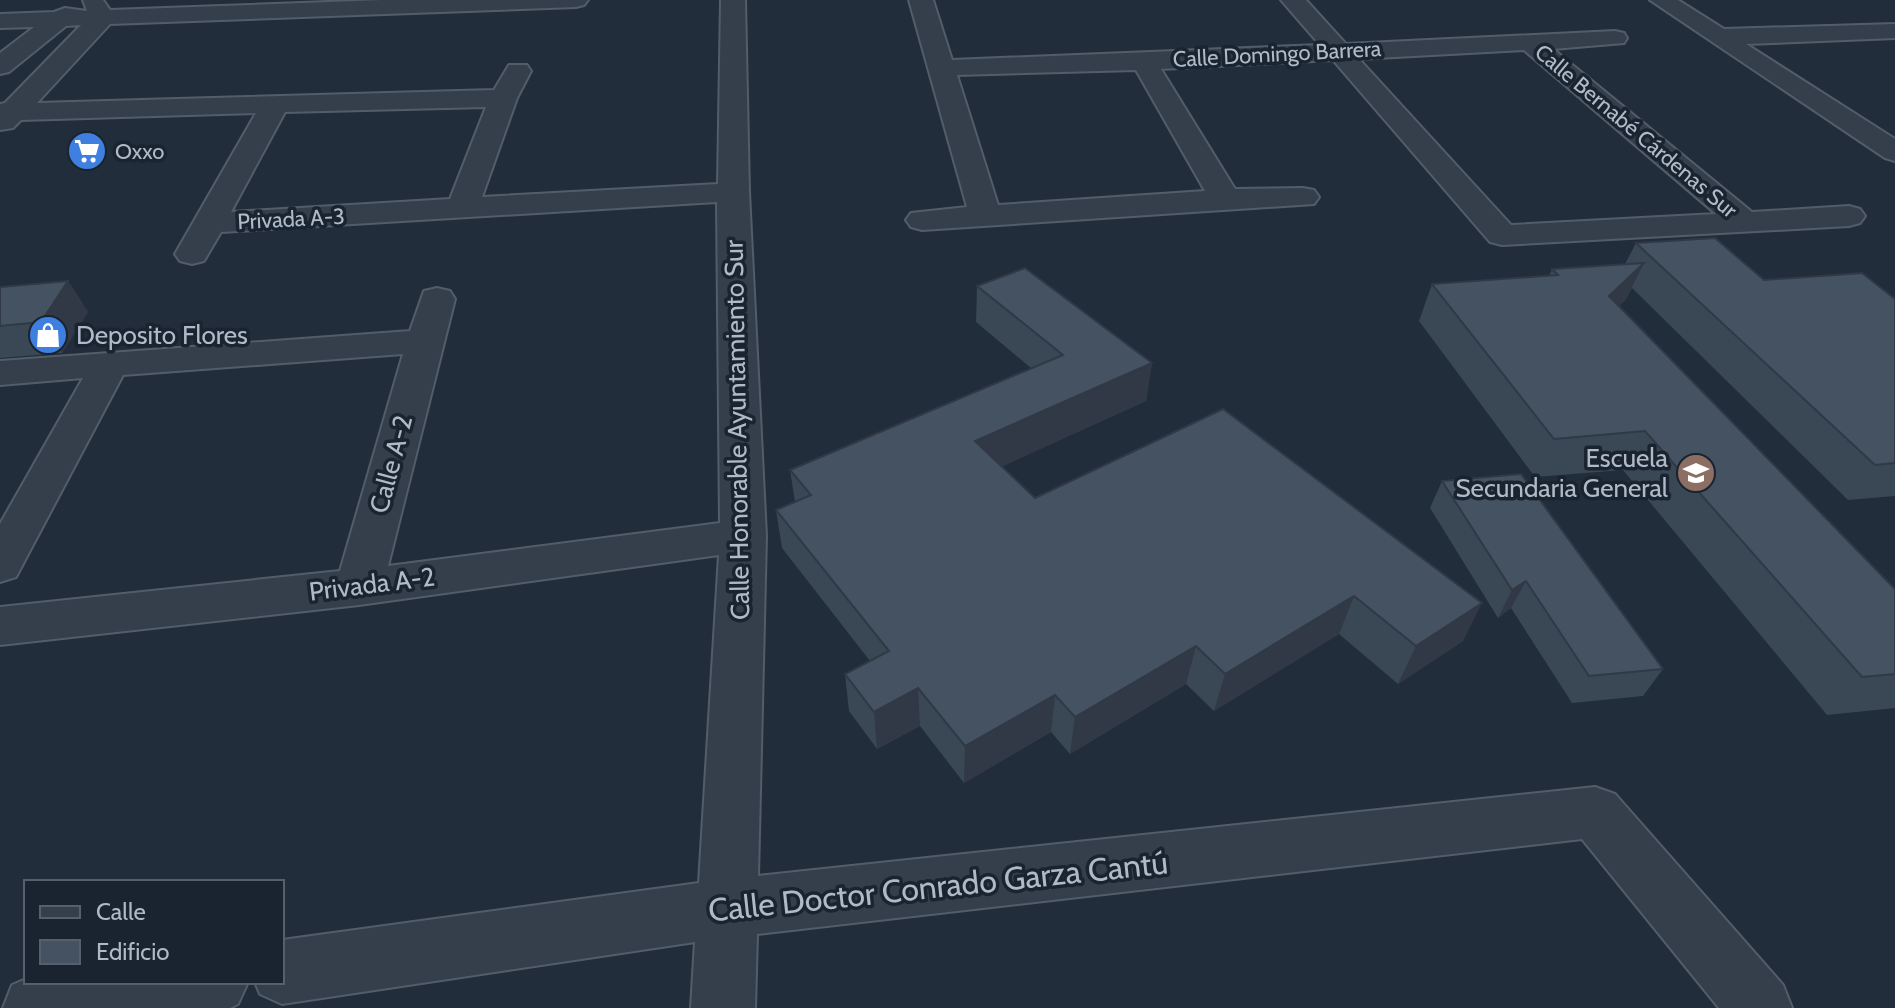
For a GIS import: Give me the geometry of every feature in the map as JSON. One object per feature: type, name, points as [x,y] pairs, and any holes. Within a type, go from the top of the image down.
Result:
[{"type":"street","points":[[0,66],[62,17],[92,0],[103,17]]},
{"type":"street","points":[[5,116],[103,17],[576,0]]},
{"type":"street","name":"Calle Honorable Ayuntamiento Sur","points":[[723,1008],[743,536],[733,192],[733,0]]},
{"type":"street","points":[[921,0],[985,215]]},
{"type":"street","points":[[1293,0],[1502,235],[1849,216]]},
{"type":"street","points":[[1662,0],[1895,152]]},
{"type":"street","points":[[0,21],[62,17]]},
{"type":"street","points":[[1720,37],[1895,31]]},
{"type":"street","name":"Calle Domingo Barrera","points":[[939,68],[1144,62],[1615,38]]},
{"type":"street","name":"Calle Bernabé Cárdenas Sur","points":[[1528,41],[1744,221]]},
{"type":"street","points":[[1144,62],[1225,199]]},
{"type":"street","points":[[462,209],[503,98],[518,71]]},
{"type":"street","points":[[5,116],[503,98]]},
{"type":"street","name":"Privada A-3","points":[[208,223],[275,105]]},
{"type":"street","name":"Privada A-3","points":[[208,223],[733,192]]},
{"type":"street","points":[[922,220],[1225,199],[1303,197]]},
{"type":"street","points":[[192,254],[208,223]]},
{"type":"street","name":"Calle A-2","points":[[359,587],[437,299]]},
{"type":"street","points":[[0,373],[424,341]]},
{"type":"street","points":[[0,565],[109,366]]},
{"type":"street","name":"Privada A-2","points":[[0,626],[359,587],[743,536]]},
{"type":"street","name":"Calle Doctor Conrado Garza Cantú","points":[[284,972],[727,908],[1595,812],[1760,1008]]},
{"type":"street","points":[[35,1008],[202,984]]},
{"type":"building","points":[[1715,238],[1764,280],[1862,273],[1895,299],[1895,463],[1875,465],[1636,243]]},
{"type":"building","points":[[1644,263],[1609,296],[1895,589],[1895,674],[1862,677],[1645,431],[1554,439],[1432,284],[1558,275],[1552,269]]},
{"type":"building","points":[[1025,268],[1152,363],[975,441],[1035,498],[1223,409],[1482,603],[1416,646],[1354,596],[1225,674],[1196,646],[1075,717],[1055,695],[965,746],[918,688],[874,712],[845,674],[889,651],[776,510],[811,495],[790,470],[1063,355],[977,286]]},
{"type":"building","points":[[68,281],[41,322],[0,326],[0,287]]},
{"type":"building","points":[[1521,474],[1663,669],[1589,676],[1526,581],[1512,590],[1442,481]]},
{"type":"place","name":"Oxxo","points":[[87,151]]},
{"type":"place","name":"Deposito Flores","points":[[48,335]]},
{"type":"place","name":"Escuela Secundaria General","points":[[1696,473]]}]
